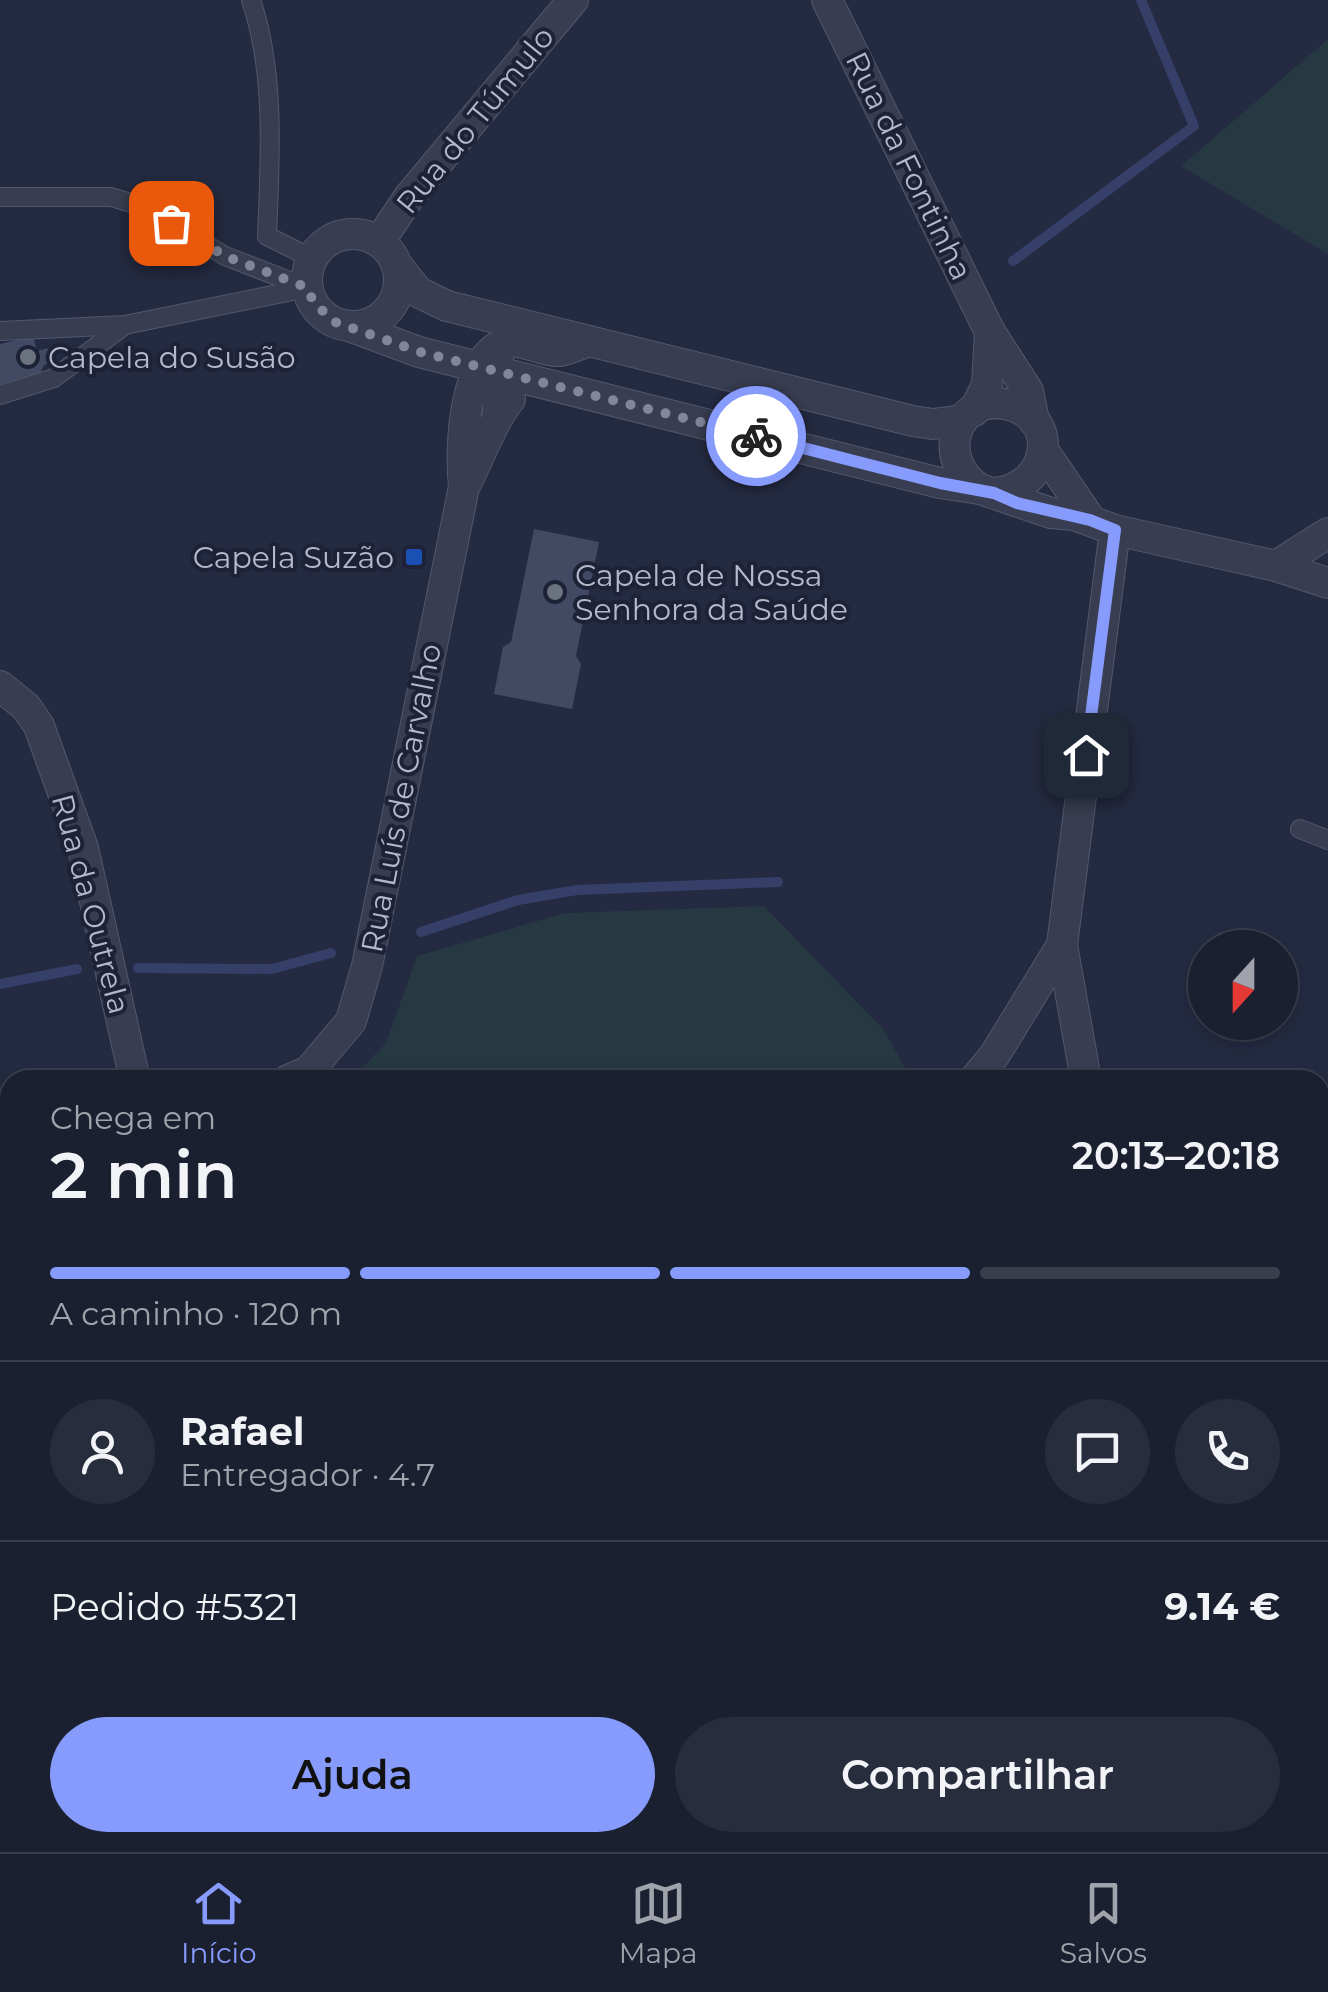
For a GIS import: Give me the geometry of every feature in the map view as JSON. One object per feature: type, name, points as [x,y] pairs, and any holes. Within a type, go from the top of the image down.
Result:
[{"type":"street","name":"Rua do Túmulo","points":[[388,254],[409,196],[573,0]]},
{"type":"street","name":"Rua da Fontinha","points":[[827,0],[990,332],[1028,391],[1038,435],[1103,525]]},
{"type":"street","points":[[493,361],[481,332],[444,320],[428,308],[388,254],[364,236],[349,234],[322,247],[310,273],[313,302],[322,314],[438,356],[493,361],[537,381],[913,476],[987,491],[1051,513],[1276,566],[1328,583]]},
{"type":"street","points":[[350,326],[364,325],[390,309],[397,296],[388,254]]},
{"type":"street","points":[[418,292],[447,306],[913,421],[934,424],[969,415],[995,403],[1010,405],[1038,435],[1033,477],[1022,486],[987,491],[967,481],[954,456],[954,441],[969,415],[986,385],[990,332]]},
{"type":"street","points":[[493,361],[515,341],[558,351],[589,341]]},
{"type":"street","name":"Rua Luís de Carvalho","points":[[309,1070],[351,1021],[367,966],[464,486],[459,390],[438,356]]},
{"type":"street","name":"Rua Luís de Carvalho","points":[[463,414],[493,361]]},
{"type":"street","name":"Rua Luís de Carvalho","points":[[493,361],[498,415]]},
{"type":"street","name":"Rua Luís de Carvalho","points":[[464,486],[498,415],[513,396],[537,381]]},
{"type":"street","points":[[1084,1070],[1062,945],[1103,525]]},
{"type":"street","points":[[1276,566],[1328,533]]},
{"type":"street","name":"Rua da Outrela","points":[[0,686],[26,707],[39,726],[82,848],[133,1070]]},
{"type":"street","points":[[982,1070],[1062,945]]},
{"type":"lane","points":[[252,0],[260,26],[270,136],[268,236],[310,273]]},
{"type":"lane","points":[[0,197],[110,197],[144,207],[225,256],[310,273]]},
{"type":"lane","points":[[0,332],[125,324],[310,273]]},
{"type":"lane","points":[[0,395],[54,378],[125,324]]},
{"type":"lane","points":[[1300,830],[1328,840]]},
{"type":"shaded area","points":[[1328,39],[1328,254],[1181,166]]},
{"type":"shaded area","points":[[764,906],[883,1029],[906,1069],[360,1070],[386,1043],[417,956],[565,913]]},
{"type":"building","name":"Capela do Susão","points":[[33,336],[37,351],[53,347],[56,362],[44,365],[40,374],[0,384],[0,344]]},
{"type":"building","name":"Capela de Nossa Senhora da Saúde","points":[[534,529],[599,542],[576,656],[581,664],[572,709],[494,694],[503,647],[511,642]]},
{"type":"waterway","points":[[1013,261],[1194,126],[1141,0]]},
{"type":"waterway","points":[[421,932],[518,900],[577,890],[778,882]]},
{"type":"waterway","points":[[138,968],[272,969],[331,953]]},
{"type":"waterway","points":[[0,984],[77,969]]},
{"type":"way so far","points":[[171,223],[225,256],[308,288],[322,314],[335,322],[420,352],[756,436]]},
{"type":"place","name":"Capela do Susão","points":[[28,357]]},
{"type":"place","name":"Capela Suzão","points":[[414,557]]},
{"type":"place","name":"Capela de Nossa Senhora da Saúde","points":[[555,592]]},
{"type":"route","points":[[756,436],[940,483],[980,489],[1115,530],[1086,755]]}]
